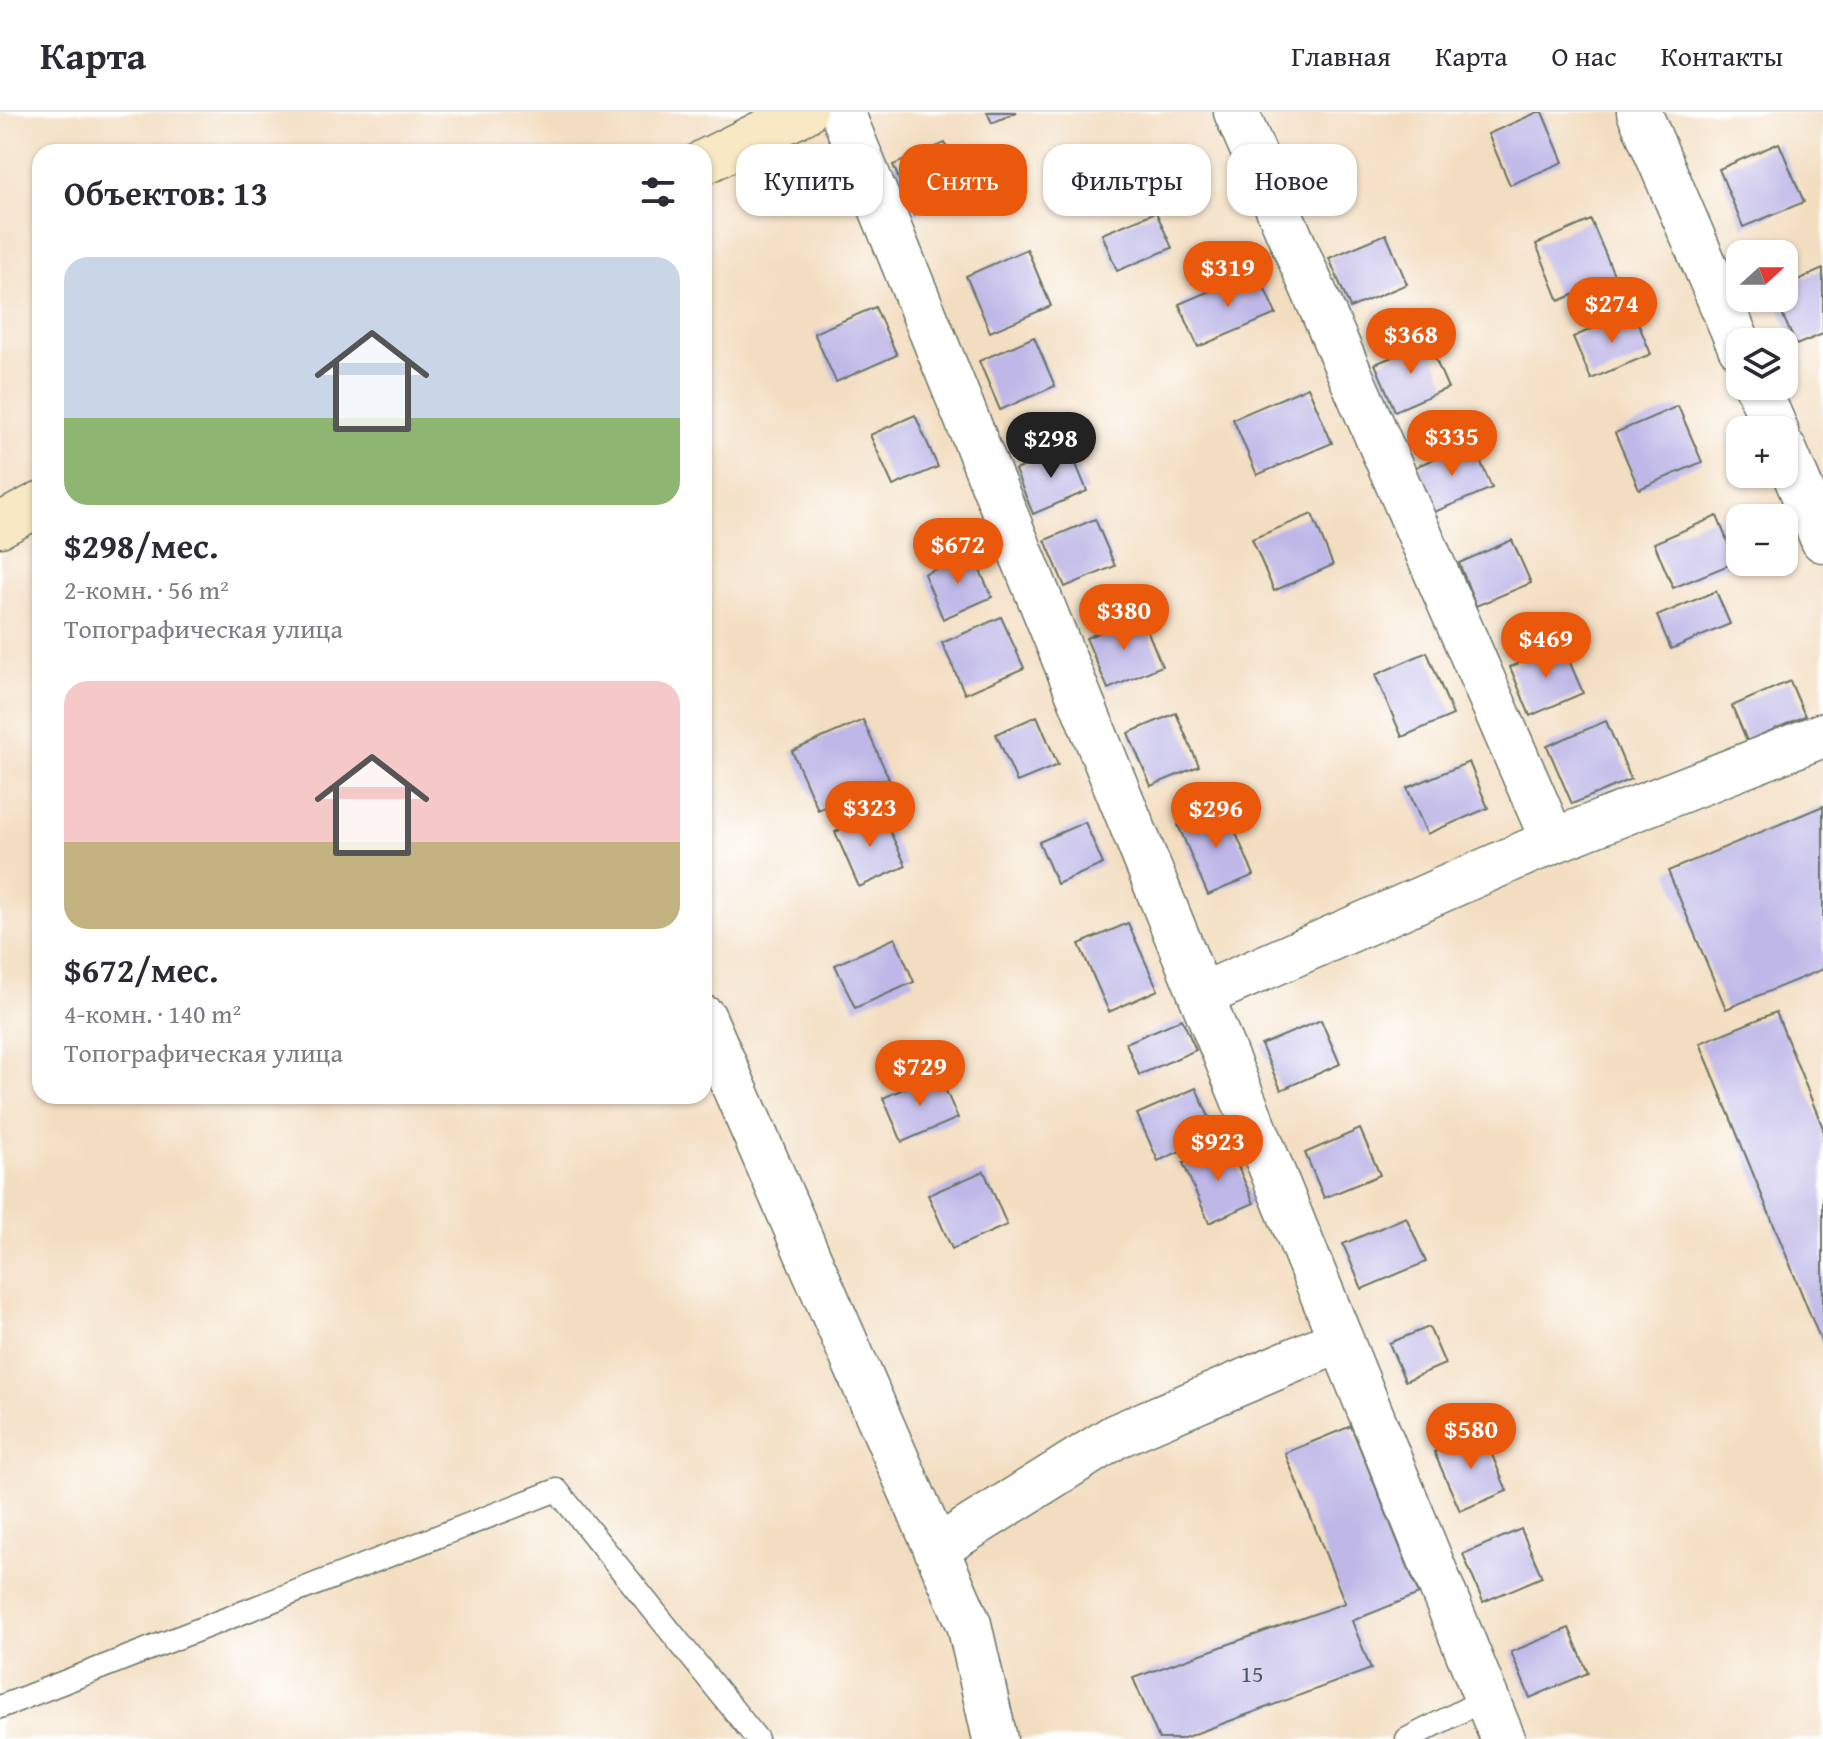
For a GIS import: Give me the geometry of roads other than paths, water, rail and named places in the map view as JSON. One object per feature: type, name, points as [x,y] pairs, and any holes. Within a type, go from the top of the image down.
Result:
[{"type":"street","points":[[712,158],[804,112]]},
{"type":"street","points":[[842,112],[1503,1739]]},
{"type":"street","points":[[1236,112],[1553,841]]},
{"type":"street","points":[[1639,112],[1732,328]]},
{"type":"street","points":[[1798,482],[1823,540]]},
{"type":"street","points":[[0,525],[32,508]]},
{"type":"street","points":[[1202,995],[1553,841],[1823,735]]},
{"type":"street","points":[[712,1036],[969,1624],[995,1739]]},
{"type":"street","points":[[936,1549],[1116,1436],[1341,1340]]},
{"type":"lane","points":[[0,1707],[557,1490],[757,1739]]},
{"type":"lane","points":[[1407,1739],[1487,1698]]}]
